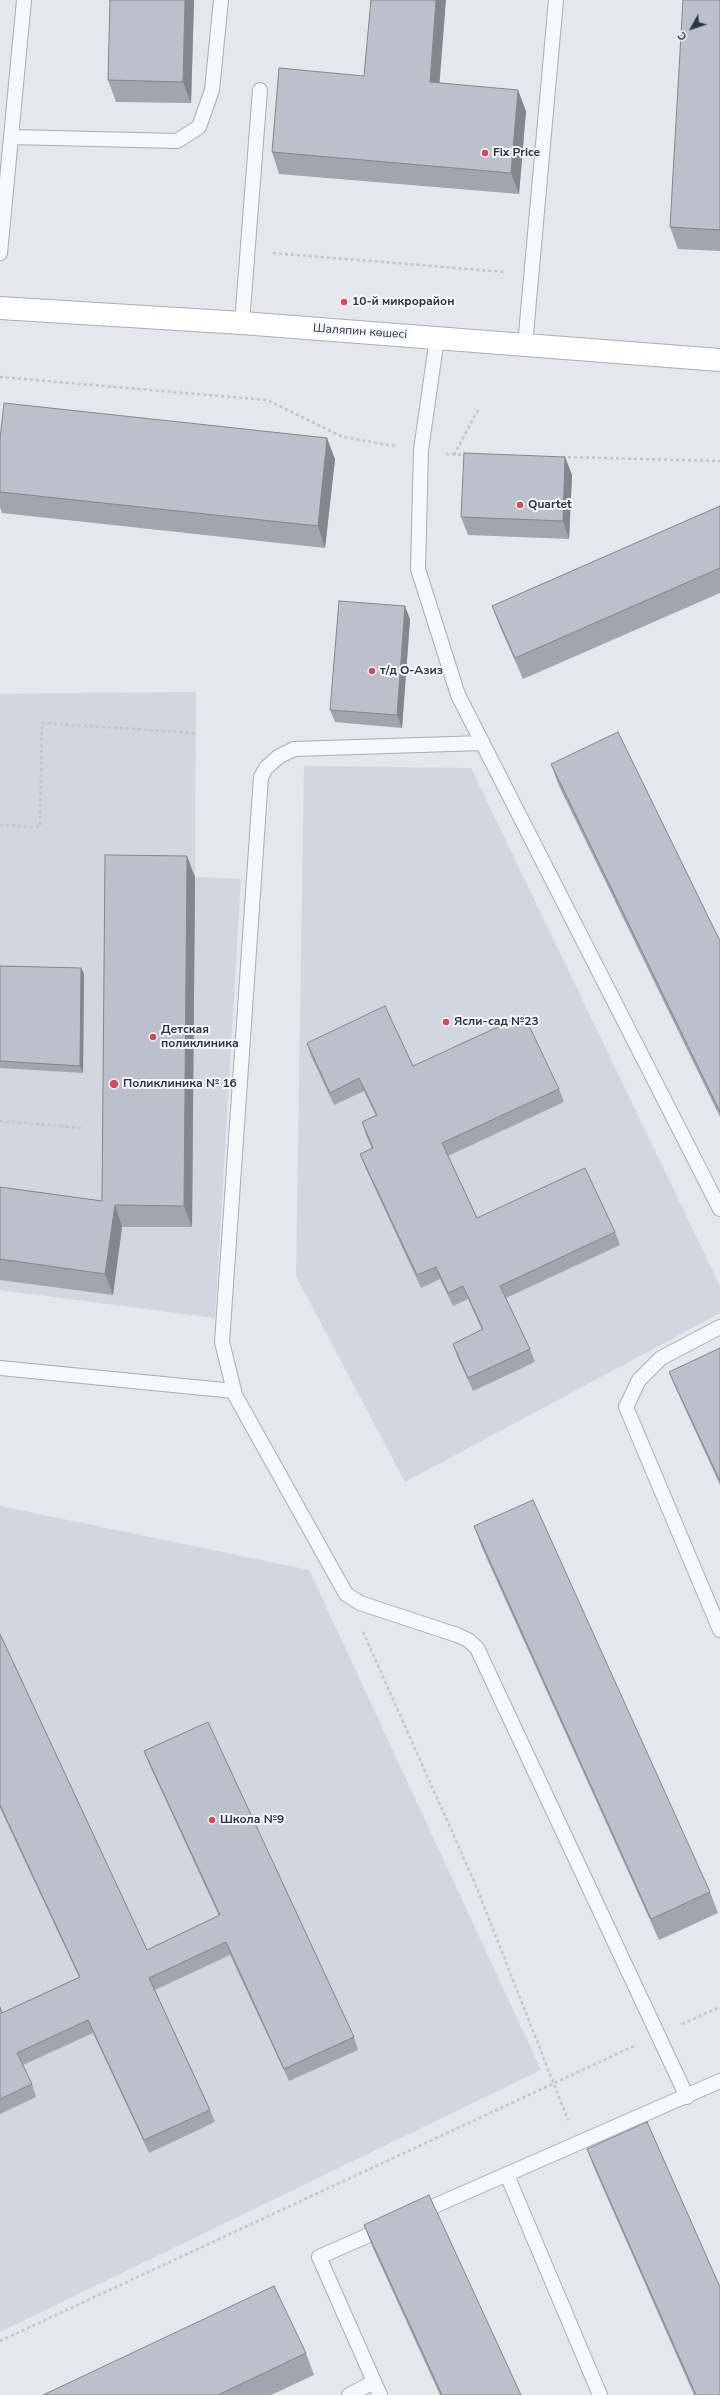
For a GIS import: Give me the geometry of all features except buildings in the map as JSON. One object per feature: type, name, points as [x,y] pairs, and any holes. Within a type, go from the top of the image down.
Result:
[{"type":"main road","name":"Шаляпин көшесі","points":[[0,308],[242,323],[720,360]]},
{"type":"lane","points":[[0,253],[24,0]]},
{"type":"lane","points":[[11,137],[177,141],[199,127],[212,90],[221,0]]},
{"type":"lane","points":[[525,345],[556,0]]},
{"type":"lane","points":[[242,323],[260,90]]},
{"type":"lane","points":[[438,338],[421,450],[418,569],[458,695],[720,1209]]},
{"type":"lane","points":[[483,743],[294,749],[278,757],[266,768],[261,777],[222,1342],[234,1391],[347,1596],[360,1603],[457,1635],[468,1640],[477,1648],[686,2097]]},
{"type":"lane","points":[[720,1327],[662,1358],[639,1380],[626,1408],[720,1630]]},
{"type":"lane","points":[[0,1368],[234,1391]]},
{"type":"lane","points":[[380,2395],[319,2257],[720,2081]]},
{"type":"lane","points":[[507,2175],[600,2395]]},
{"type":"lane","points":[[349,2395],[374,2382]]},
{"type":"path","points":[[248,252],[532,274]]},
{"type":"path","points":[[0,377],[267,400],[343,437],[454,455],[470,455]]},
{"type":"path","points":[[454,455],[478,410]]},
{"type":"path","points":[[556,457],[720,461]]},
{"type":"path","points":[[0,824],[40,827],[42,723],[195,733]]},
{"type":"path","points":[[0,1120],[84,1128]]},
{"type":"path","points":[[347,1596],[474,1881],[578,2144]]},
{"type":"path","points":[[0,2340],[720,2007]]},
{"type":"shaded area","name":"Поликлиника № 16","points":[[196,692],[195,877],[241,879],[215,1318],[0,1290],[0,694]]},
{"type":"shaded area","name":"Ясли-сад №23","points":[[304,766],[471,768],[720,1286],[720,1313],[405,1482],[296,1276]]},
{"type":"shaded area","name":"Школа №9","points":[[0,1506],[309,1570],[541,2070],[0,2332]]},
{"type":"place","name":"Fix Price","points":[[485,153]]},
{"type":"place","name":"10-й микрорайон","points":[[344,302]]},
{"type":"place","name":"Quartet","points":[[520,505]]},
{"type":"place","name":"т/д О-Азиз","points":[[372,671]]},
{"type":"place","name":"Ясли-сад №23","points":[[446,1022]]},
{"type":"place","name":"Детская поликлиника","points":[[153,1037]]},
{"type":"place","name":"Поликлиника № 16","points":[[114,1084]]},
{"type":"place","name":"Школа №9","points":[[212,1820]]}]
